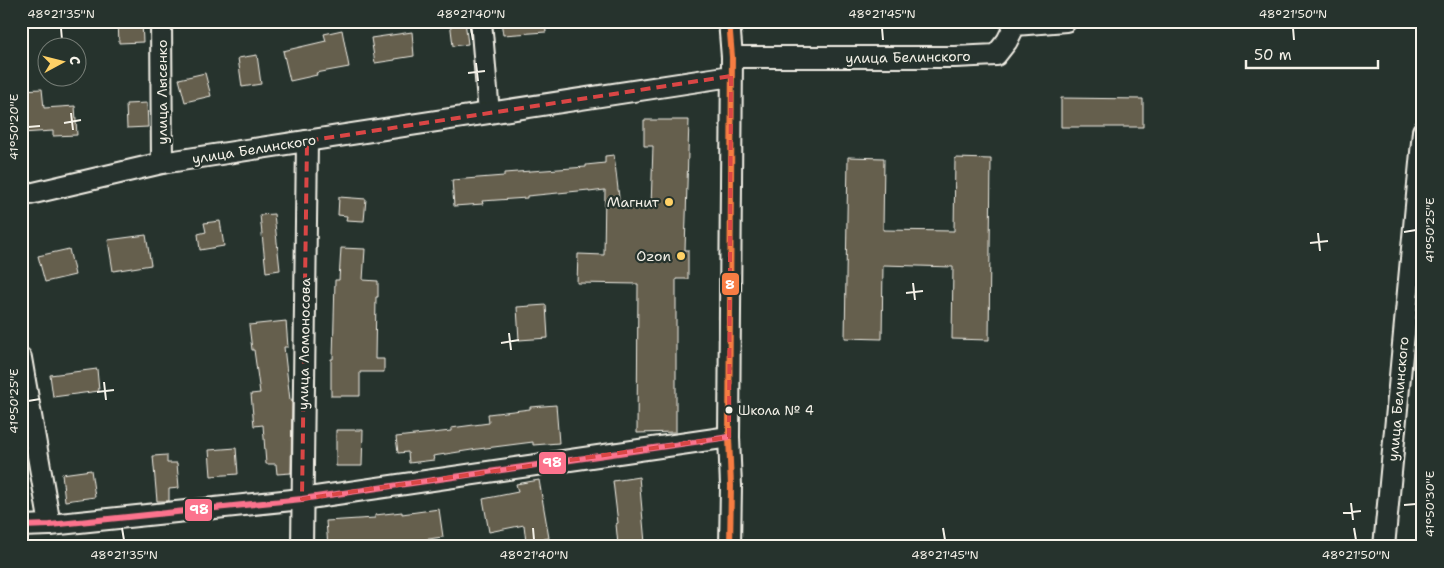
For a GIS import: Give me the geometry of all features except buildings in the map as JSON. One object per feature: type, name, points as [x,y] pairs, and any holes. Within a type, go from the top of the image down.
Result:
[{"type":"street","name":"улица Лысенко","points":[[161,21],[162,163]]},
{"type":"street","points":[[481,21],[489,113]]},
{"type":"street","points":[[729,21],[731,67],[730,547]]},
{"type":"street","name":"улица Белинского","points":[[21,196],[162,163],[489,113],[731,67],[996,55],[1007,41],[1015,25],[1066,21]]},
{"type":"street","name":"улица Белинского","points":[[1384,547],[1423,131]]},
{"type":"street","name":"улица Ломоносова","points":[[302,547],[307,141]]},
{"type":"street","points":[[21,358],[50,525]]},
{"type":"street","points":[[21,526],[50,525],[302,499],[729,437]]},
{"type":"highlighted area","points":[[731,76],[729,437],[302,499],[307,141]]},
{"type":"transit line","name":"8","points":[[729,21],[732,57],[730,547]]},
{"type":"transit line","name":"98","points":[[21,526],[50,525],[302,499],[729,437]]},
{"type":"place","name":"Магнит","points":[[669,202]]},
{"type":"place","name":"Ozon","points":[[681,256]]},
{"type":"place","name":"Школа № 4","points":[[729,410]]}]
